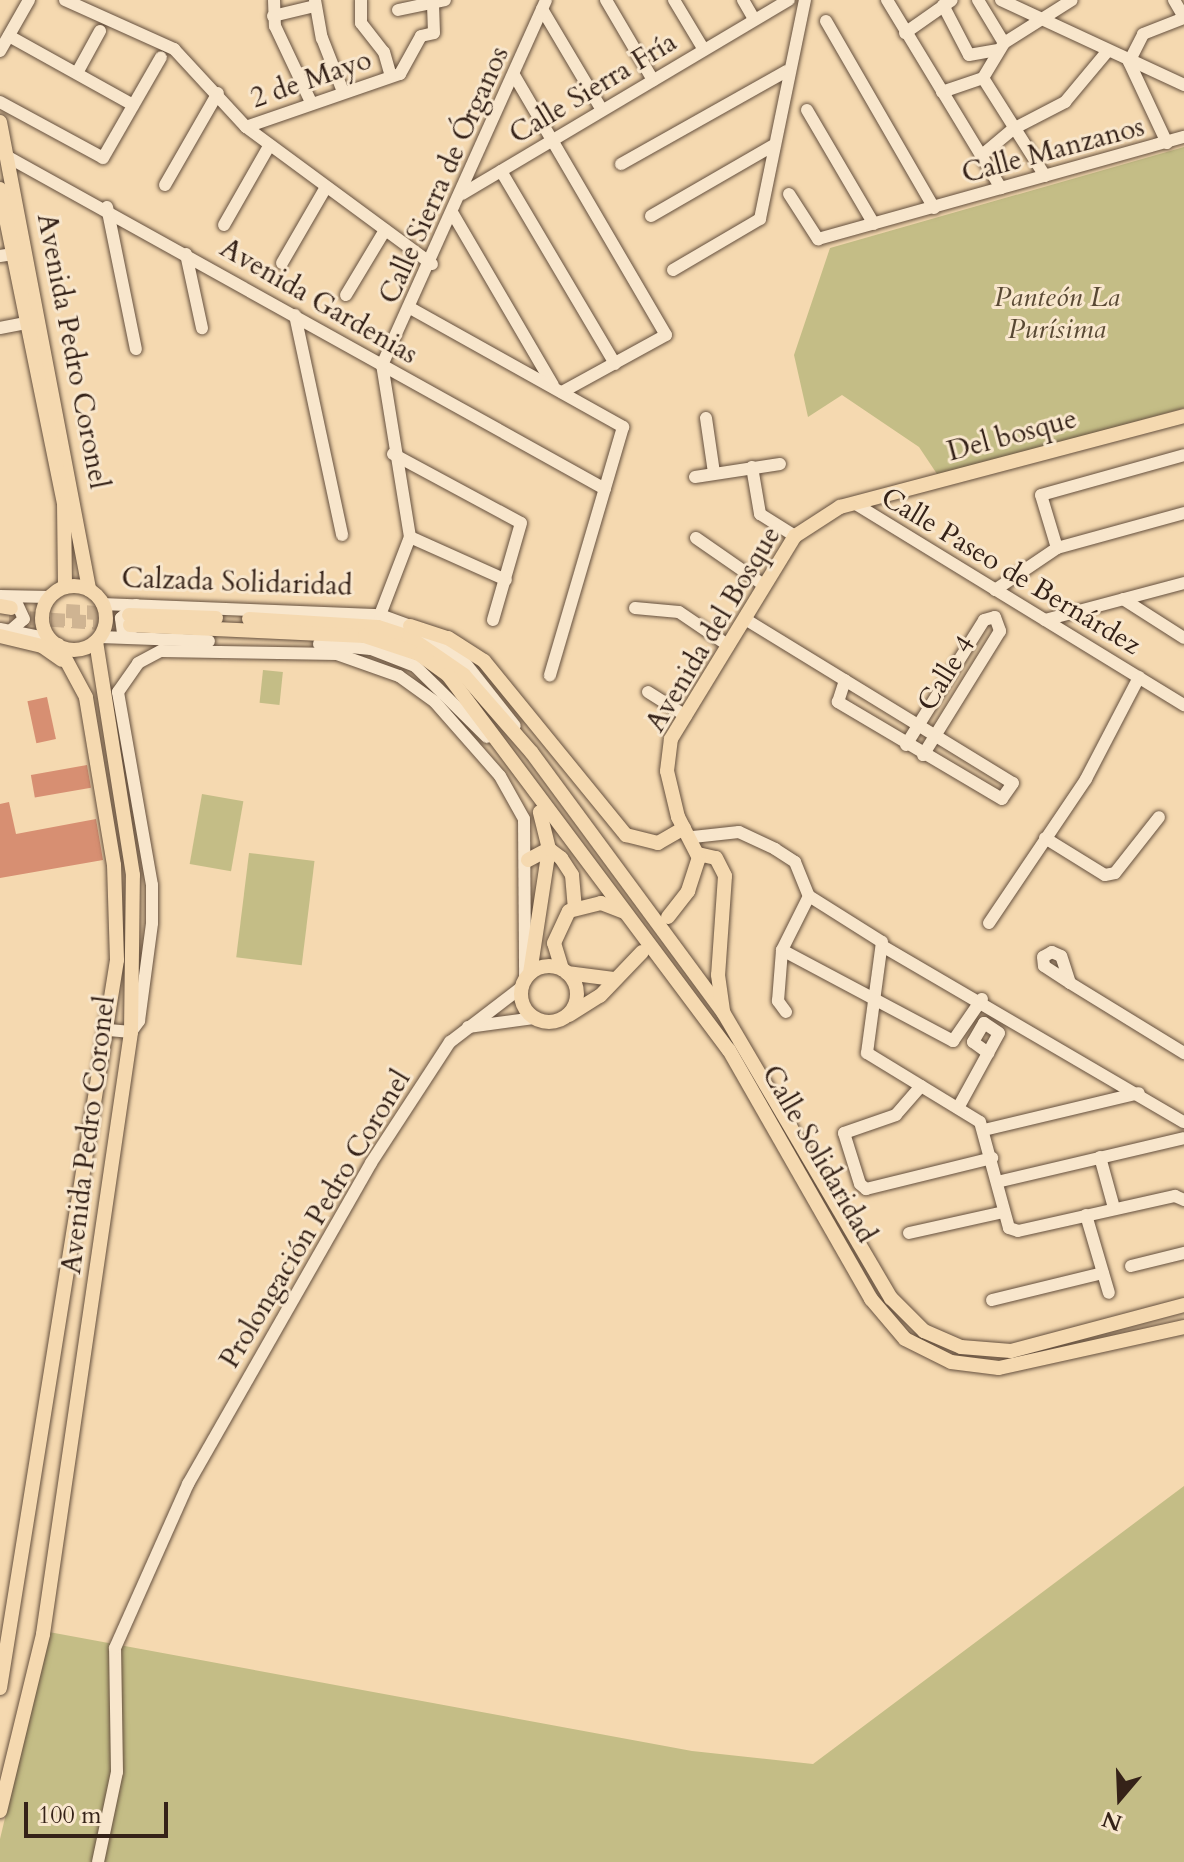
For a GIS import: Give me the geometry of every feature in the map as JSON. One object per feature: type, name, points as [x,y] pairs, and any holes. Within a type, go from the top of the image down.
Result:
[{"type":"main road","name":"Avenida Pedro Coronel","points":[[0,122],[64,503],[65,587]]},
{"type":"main road","name":"Avenida Pedro Coronel","points":[[0,189],[7,255],[34,322],[89,590]]},
{"type":"main road","name":"Del bosque","points":[[854,503],[1184,416]]},
{"type":"main road","name":"Avenida del Bosque","points":[[698,854],[667,771],[671,739],[795,536],[854,503]]},
{"type":"main road","points":[[65,587],[89,590],[102,604],[98,640],[78,649],[54,642],[42,614],[49,597],[65,587]]},
{"type":"main road","name":"Calzada Solidaridad","points":[[133,615],[346,622],[395,632],[464,675],[532,753]]},
{"type":"main road","name":"Calzada Solidaridad","points":[[133,615],[340,633],[404,648],[448,675],[476,705],[511,765]]},
{"type":"main road","points":[[6,617],[50,650],[74,676],[101,783]]},
{"type":"main road","points":[[410,626],[448,638],[484,661],[626,835],[664,839],[688,832]]},
{"type":"main road","name":"Avenida Pedro Coronel","points":[[0,1811],[43,1634],[131,1032],[136,936],[131,852],[95,670],[98,640]]},
{"type":"main road","name":"Avenida Pedro Coronel","points":[[0,1688],[14,1629],[109,1030],[117,902],[106,810],[84,685],[54,642]]},
{"type":"main road","name":"Calle Solidaridad","points":[[532,753],[723,1012],[891,1298],[924,1331],[961,1347],[1011,1351],[1184,1305]]},
{"type":"main road","name":"Calle Solidaridad","points":[[511,765],[629,914],[729,1050],[871,1299],[898,1333],[951,1362],[999,1368],[1184,1327]]},
{"type":"main road","points":[[523,780],[547,826],[549,849],[540,939],[526,980],[525,1008],[535,1018],[565,1017],[614,979],[642,952]]},
{"type":"main road","points":[[528,860],[549,849]]},
{"type":"main road","points":[[549,849],[572,875],[575,907]]},
{"type":"main road","points":[[668,917],[693,880],[698,854],[716,858],[725,876],[718,975],[723,1012]]},
{"type":"main road","points":[[565,1017],[577,998],[564,971],[556,931],[575,907],[601,903],[629,914]]},
{"type":"main road","points":[[526,980],[546,966],[614,979]]},
{"type":"street","points":[[0,51],[29,0]]},
{"type":"street","points":[[65,0],[166,44],[218,93],[246,127],[432,264]]},
{"type":"street","points":[[274,0],[273,16],[311,102]]},
{"type":"street","points":[[361,0],[361,23],[384,52],[391,76],[400,74],[421,36],[434,33],[432,2]]},
{"type":"street","points":[[398,10],[445,0]]},
{"type":"street","points":[[606,0],[653,80]]},
{"type":"street","points":[[674,0],[704,50]]},
{"type":"street","points":[[743,0],[754,19]]},
{"type":"street","name":"Calle Sierra Fría","points":[[462,194],[789,0]]},
{"type":"street","points":[[673,270],[756,224],[787,71],[805,0]]},
{"type":"street","points":[[887,0],[1001,188]]},
{"type":"street","points":[[978,0],[1001,47]]},
{"type":"street","points":[[969,55],[1001,47],[1043,16],[1072,0]]},
{"type":"street","points":[[1129,62],[1143,34],[1184,18],[1174,0]]},
{"type":"street","points":[[1009,1],[1043,16],[1106,53],[1184,85]]},
{"type":"street","points":[[905,33],[947,2],[969,55],[960,81]]},
{"type":"street","points":[[273,16],[315,3]]},
{"type":"street","name":"2 de Mayo","points":[[315,3],[342,89]]},
{"type":"street","points":[[544,5],[602,110]]},
{"type":"street","name":"Calle Sierra de Órganos","points":[[382,365],[412,309],[544,5]]},
{"type":"street","points":[[826,21],[934,208]]},
{"type":"street","points":[[77,73],[100,31]]},
{"type":"street","points":[[9,36],[133,105]]},
{"type":"street","points":[[983,78],[1001,47]]},
{"type":"street","points":[[982,155],[1013,129],[1065,102],[1106,53]]},
{"type":"street","points":[[0,102],[103,158],[161,57]]},
{"type":"street","points":[[1129,62],[1167,143]]},
{"type":"street","points":[[621,164],[787,71]]},
{"type":"street","points":[[514,75],[666,335],[615,364],[558,390]]},
{"type":"street","name":"2 de Mayo","points":[[246,127],[342,89],[391,76]]},
{"type":"street","points":[[942,92],[960,81],[983,78]]},
{"type":"street","points":[[983,78],[1045,176]]},
{"type":"street","points":[[165,185],[218,93]]},
{"type":"street","points":[[807,110],[874,224]]},
{"type":"street","name":"Calle Manzanos","points":[[789,194],[818,239],[1184,137]]},
{"type":"street","points":[[224,225],[269,146]]},
{"type":"street","points":[[651,216],[772,146]]},
{"type":"street","name":"Avenida Gardenias","points":[[8,157],[107,207],[605,489]]},
{"type":"street","points":[[501,171],[615,364]]},
{"type":"street","points":[[282,263],[326,187]]},
{"type":"street","points":[[107,207],[136,349]]},
{"type":"street","points":[[453,214],[558,390]]},
{"type":"street","points":[[346,295],[385,230]]},
{"type":"street","points":[[186,254],[202,328]]},
{"type":"street","points":[[412,309],[623,427],[550,675]]},
{"type":"street","points":[[295,315],[342,535]]},
{"type":"street","points":[[0,328],[34,322]]},
{"type":"street","points":[[380,615],[410,537],[393,454],[382,365]]},
{"type":"street","points":[[706,418],[714,473]]},
{"type":"street","points":[[393,454],[521,523],[493,620]]},
{"type":"street","points":[[1057,548],[1041,495],[1184,455]]},
{"type":"street","points":[[695,477],[780,464]]},
{"type":"street","points":[[752,467],[760,514],[795,536]]},
{"type":"street","name":"Calle Paseo de Bernárdez","points":[[854,503],[1184,705]]},
{"type":"street","points":[[995,590],[1057,548],[1184,513]]},
{"type":"street","points":[[410,537],[506,580]]},
{"type":"street","points":[[696,538],[765,586]]},
{"type":"street","points":[[1045,620],[1184,583]]},
{"type":"street","points":[[0,596],[6,617],[54,642]]},
{"type":"street","points":[[6,617],[49,597]]},
{"type":"street","points":[[1123,599],[1184,638]]},
{"type":"street","name":"Calzada Solidaridad","points":[[102,604],[133,615],[380,615],[410,626],[475,672],[532,753]]},
{"type":"street","points":[[133,615],[126,608],[121,623],[123,633],[141,639]]},
{"type":"street","points":[[635,608],[679,612],[729,646]]},
{"type":"street","name":"Calle 4","points":[[918,725],[984,620],[995,617],[1000,631],[923,755]]},
{"type":"street","points":[[745,619],[936,735],[1013,783],[996,800],[906,745],[838,702],[845,680]]},
{"type":"street","points":[[98,640],[341,646],[394,656],[451,695],[511,765]]},
{"type":"street","points":[[109,1030],[131,1032],[146,992],[152,885],[118,692],[146,657],[205,648],[310,651],[362,660],[399,676],[435,702],[500,776],[524,819],[528,860],[521,927],[526,980]]},
{"type":"street","points":[[989,923],[1086,779],[1139,677]]},
{"type":"street","points":[[648,692],[686,716]]},
{"type":"street","points":[[906,745],[918,725]]},
{"type":"street","points":[[106,810],[118,854],[127,858],[131,852]]},
{"type":"street","points":[[1045,838],[1105,875],[1115,873],[1159,817]]},
{"type":"street","points":[[688,832],[739,832],[775,849],[795,862],[809,896],[884,947],[982,999],[1184,1122]]},
{"type":"street","points":[[786,1012],[778,1001],[782,950],[809,896]]},
{"type":"street","points":[[884,947],[867,1053],[958,1108],[984,1130],[1009,1228],[1018,1231],[1175,1196],[1184,1200]]},
{"type":"street","points":[[782,950],[953,1041],[982,999]]},
{"type":"street","name":"Prolongación Pedro Coronel","points":[[98,1862],[117,1772],[113,1676],[121,1626],[211,1439],[371,1163],[465,1027],[526,980]]},
{"type":"street","points":[[1070,983],[1184,1053]]},
{"type":"street","points":[[465,1027],[535,1018]]},
{"type":"street","points":[[958,1108],[999,1033],[981,1023],[973,1042],[988,1053]]},
{"type":"street","points":[[921,1086],[896,1115],[844,1133],[848,1159],[866,1189],[992,1158]]},
{"type":"street","points":[[984,1130],[1139,1093]]},
{"type":"street","points":[[997,1182],[1184,1138]]},
{"type":"street","points":[[1100,1157],[1114,1208]]},
{"type":"street","points":[[909,1233],[1004,1212]]},
{"type":"street","points":[[1086,1215],[1109,1293]]},
{"type":"street","points":[[1131,1266],[1184,1253]]},
{"type":"street","points":[[992,1300],[1103,1273]]},
{"type":"green space","name":"Panteón La Purísima","points":[[1184,147],[1184,408],[939,477],[919,447],[842,395],[808,417],[794,355],[830,248]]},
{"type":"green space","points":[[263,670],[283,672],[279,705],[260,703]]},
{"type":"green space","points":[[202,794],[243,801],[231,871],[190,864]]},
{"type":"green space","points":[[249,853],[315,861],[302,965],[236,957]]},
{"type":"green space","points":[[1184,1486],[1184,1862],[0,1862],[0,1839],[49,1632],[692,1751],[813,1764]]},
{"type":"building","points":[[47,697],[56,739],[36,743],[27,701]]},
{"type":"building","points":[[87,765],[91,788],[35,798],[31,775]]},
{"type":"building","points":[[9,802],[16,834],[96,819],[103,860],[0,878],[0,804]]},
{"type":"tunnel","points":[[66,611],[129,615]]},
{"type":"tunnel","points":[[9,617],[130,625]]}]
